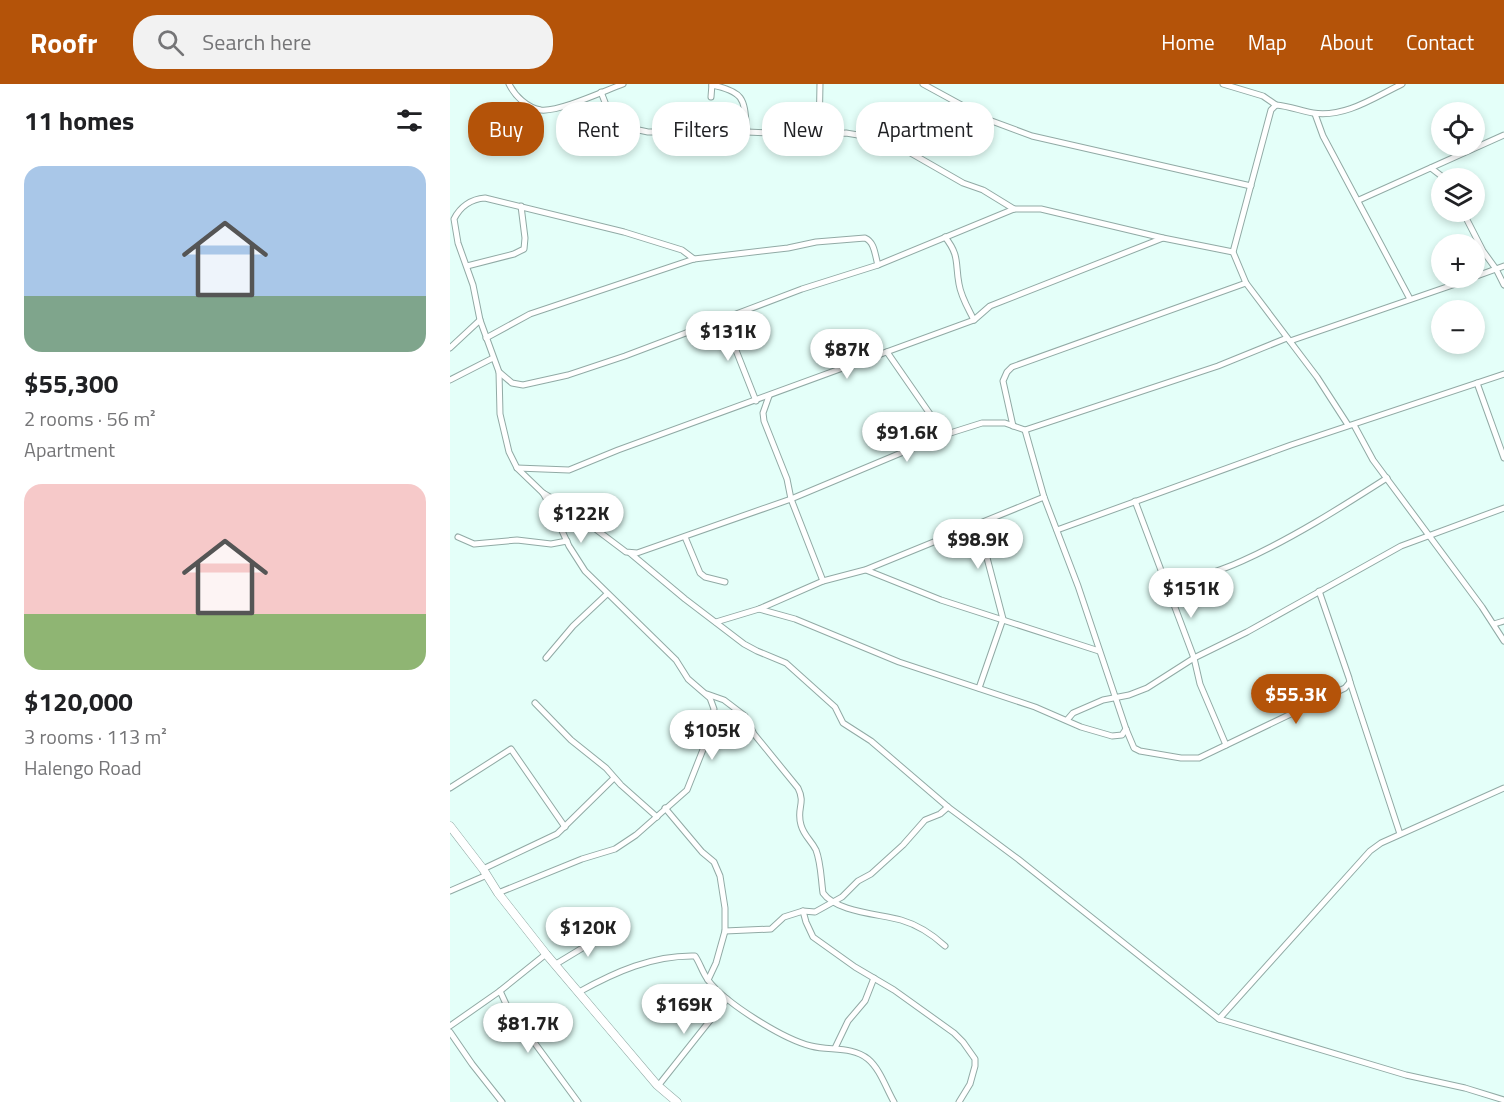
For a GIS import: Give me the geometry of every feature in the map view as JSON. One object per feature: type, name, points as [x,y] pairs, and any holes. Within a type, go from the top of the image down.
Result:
[{"type":"street","points":[[509,84],[522,101],[541,110],[554,109],[623,84]]},
{"type":"street","points":[[711,97],[712,84],[728,88],[741,96],[744,102]]},
{"type":"street","points":[[820,84],[820,102]]},
{"type":"street","points":[[923,84],[989,120],[1032,136],[1251,186]]},
{"type":"street","points":[[1222,84],[1263,96],[1276,105],[1315,114],[1334,114],[1345,111],[1402,84]]},
{"type":"street","points":[[601,92],[612,116],[625,127],[652,132]]},
{"type":"street","points":[[1276,105],[1271,110],[1267,121],[1233,252],[1246,284],[1317,377],[1365,448],[1494,624],[1504,641]]},
{"type":"street","points":[[1315,114],[1323,136],[1410,299]]},
{"type":"street","points":[[844,134],[888,140],[1014,209]]},
{"type":"street","points":[[1359,200],[1503,136]]},
{"type":"street","points":[[694,260],[682,250],[624,232],[485,198],[469,203],[460,209],[454,219],[458,243],[473,285],[480,320],[499,372],[500,414],[509,452],[517,468],[543,493],[630,553],[716,622],[757,651],[786,663],[835,707],[843,723],[871,741],[948,807],[1018,859],[1219,1019],[1504,1100]]},
{"type":"street","points":[[467,266],[514,254],[524,249],[521,206]]},
{"type":"street","points":[[499,372],[512,383],[523,385],[546,381],[625,356],[802,289],[878,265],[1014,209],[1041,208],[1163,238],[1233,252]]},
{"type":"street","points":[[1468,222],[1504,285]]},
{"type":"street","points":[[945,237],[953,248],[958,262],[960,290],[974,320]]},
{"type":"street","points":[[486,338],[530,314],[694,260],[789,248],[816,242],[865,238],[872,244],[878,265]]},
{"type":"street","points":[[517,468],[569,470],[577,468],[618,450],[974,320],[990,306],[1163,238]]},
{"type":"street","points":[[450,244],[458,243]]},
{"type":"street","points":[[1485,273],[1504,266]]},
{"type":"street","points":[[1013,426],[1003,381],[1012,367],[1246,284]]},
{"type":"street","points":[[630,553],[637,553],[685,537],[791,499],[944,435],[982,423],[998,422],[1025,430],[1442,288]]},
{"type":"street","points":[[450,348],[480,320]]},
{"type":"street","points":[[705,327],[711,330],[726,327],[756,401]]},
{"type":"street","points":[[887,352],[940,425],[944,435]]},
{"type":"street","points":[[450,380],[493,358]]},
{"type":"street","points":[[1057,530],[1351,425],[1504,374]]},
{"type":"street","points":[[1477,383],[1504,458]]},
{"type":"street","points":[[769,396],[764,421],[823,581]]},
{"type":"street","points":[[1025,430],[1044,497],[1134,748],[1140,752],[1159,756],[1199,758],[1333,694],[1350,682]]},
{"type":"street","points":[[1168,588],[1241,562],[1268,549],[1321,520],[1387,478]]},
{"type":"street","points":[[543,493],[585,571],[676,660],[688,679],[706,693],[717,697],[745,716],[754,734],[798,788],[802,797],[798,812],[800,823],[804,837],[815,849],[823,893],[832,902],[846,907],[902,920],[917,926],[933,935],[945,946]]},
{"type":"street","points":[[716,622],[759,609],[823,581],[865,570],[1044,497]]},
{"type":"street","points":[[1135,501],[1194,658],[1200,684],[1226,745]]},
{"type":"street","points":[[1067,720],[1073,713],[1103,700],[1116,699],[1147,688],[1194,658],[1247,632],[1401,546],[1504,508]]},
{"type":"street","points":[[979,688],[1003,619],[981,535],[984,522]]},
{"type":"street","points":[[458,537],[474,543],[516,540],[551,544],[567,541]]},
{"type":"street","points":[[685,537],[700,573],[705,577],[725,582]]},
{"type":"street","points":[[865,570],[941,600],[1099,651]]},
{"type":"street","points":[[1319,591],[1400,834]]},
{"type":"street","points":[[546,658],[573,626],[607,594]]},
{"type":"street","points":[[759,609],[795,620],[898,662],[979,688],[1112,736],[1122,735],[1126,729]]},
{"type":"street","points":[[1494,624],[1504,621]]},
{"type":"street","points":[[498,893],[582,859],[615,849],[636,835],[687,790],[698,766],[714,709],[706,693]]},
{"type":"street","points":[[535,703],[571,740],[606,768],[657,817]]},
{"type":"street","points":[[450,788],[510,748],[565,827]]},
{"type":"street","points":[[450,891],[553,837],[614,778]]},
{"type":"street","points":[[1219,1019],[1370,850],[1380,843],[1504,788]]},
{"type":"street","points":[[725,931],[771,930],[784,916],[803,911],[815,912],[842,897],[903,845],[925,820],[948,807]]},
{"type":"street","points":[[665,808],[717,866],[725,908],[725,931],[716,963],[708,980]]},
{"type":"street","points":[[450,826],[546,954],[658,1086],[677,1102]]},
{"type":"street","points":[[803,911],[813,937],[954,1033],[970,1050],[975,1059],[975,1066],[970,1084],[959,1102]]},
{"type":"street","points":[[556,964],[594,941],[611,934]]},
{"type":"street","points":[[450,1026],[500,992],[546,954]]},
{"type":"street","points":[[579,992],[629,967],[695,956],[708,980],[727,999],[777,1031],[798,1041],[822,1048],[835,1048],[861,1054],[868,1059],[875,1065],[894,1102]]},
{"type":"street","points":[[835,1048],[848,1021],[866,1001],[874,978]]},
{"type":"street","points":[[500,992],[506,1004],[578,1102]]},
{"type":"street","points":[[658,1086],[727,999]]},
{"type":"street","points":[[450,1032],[502,1102]]}]
